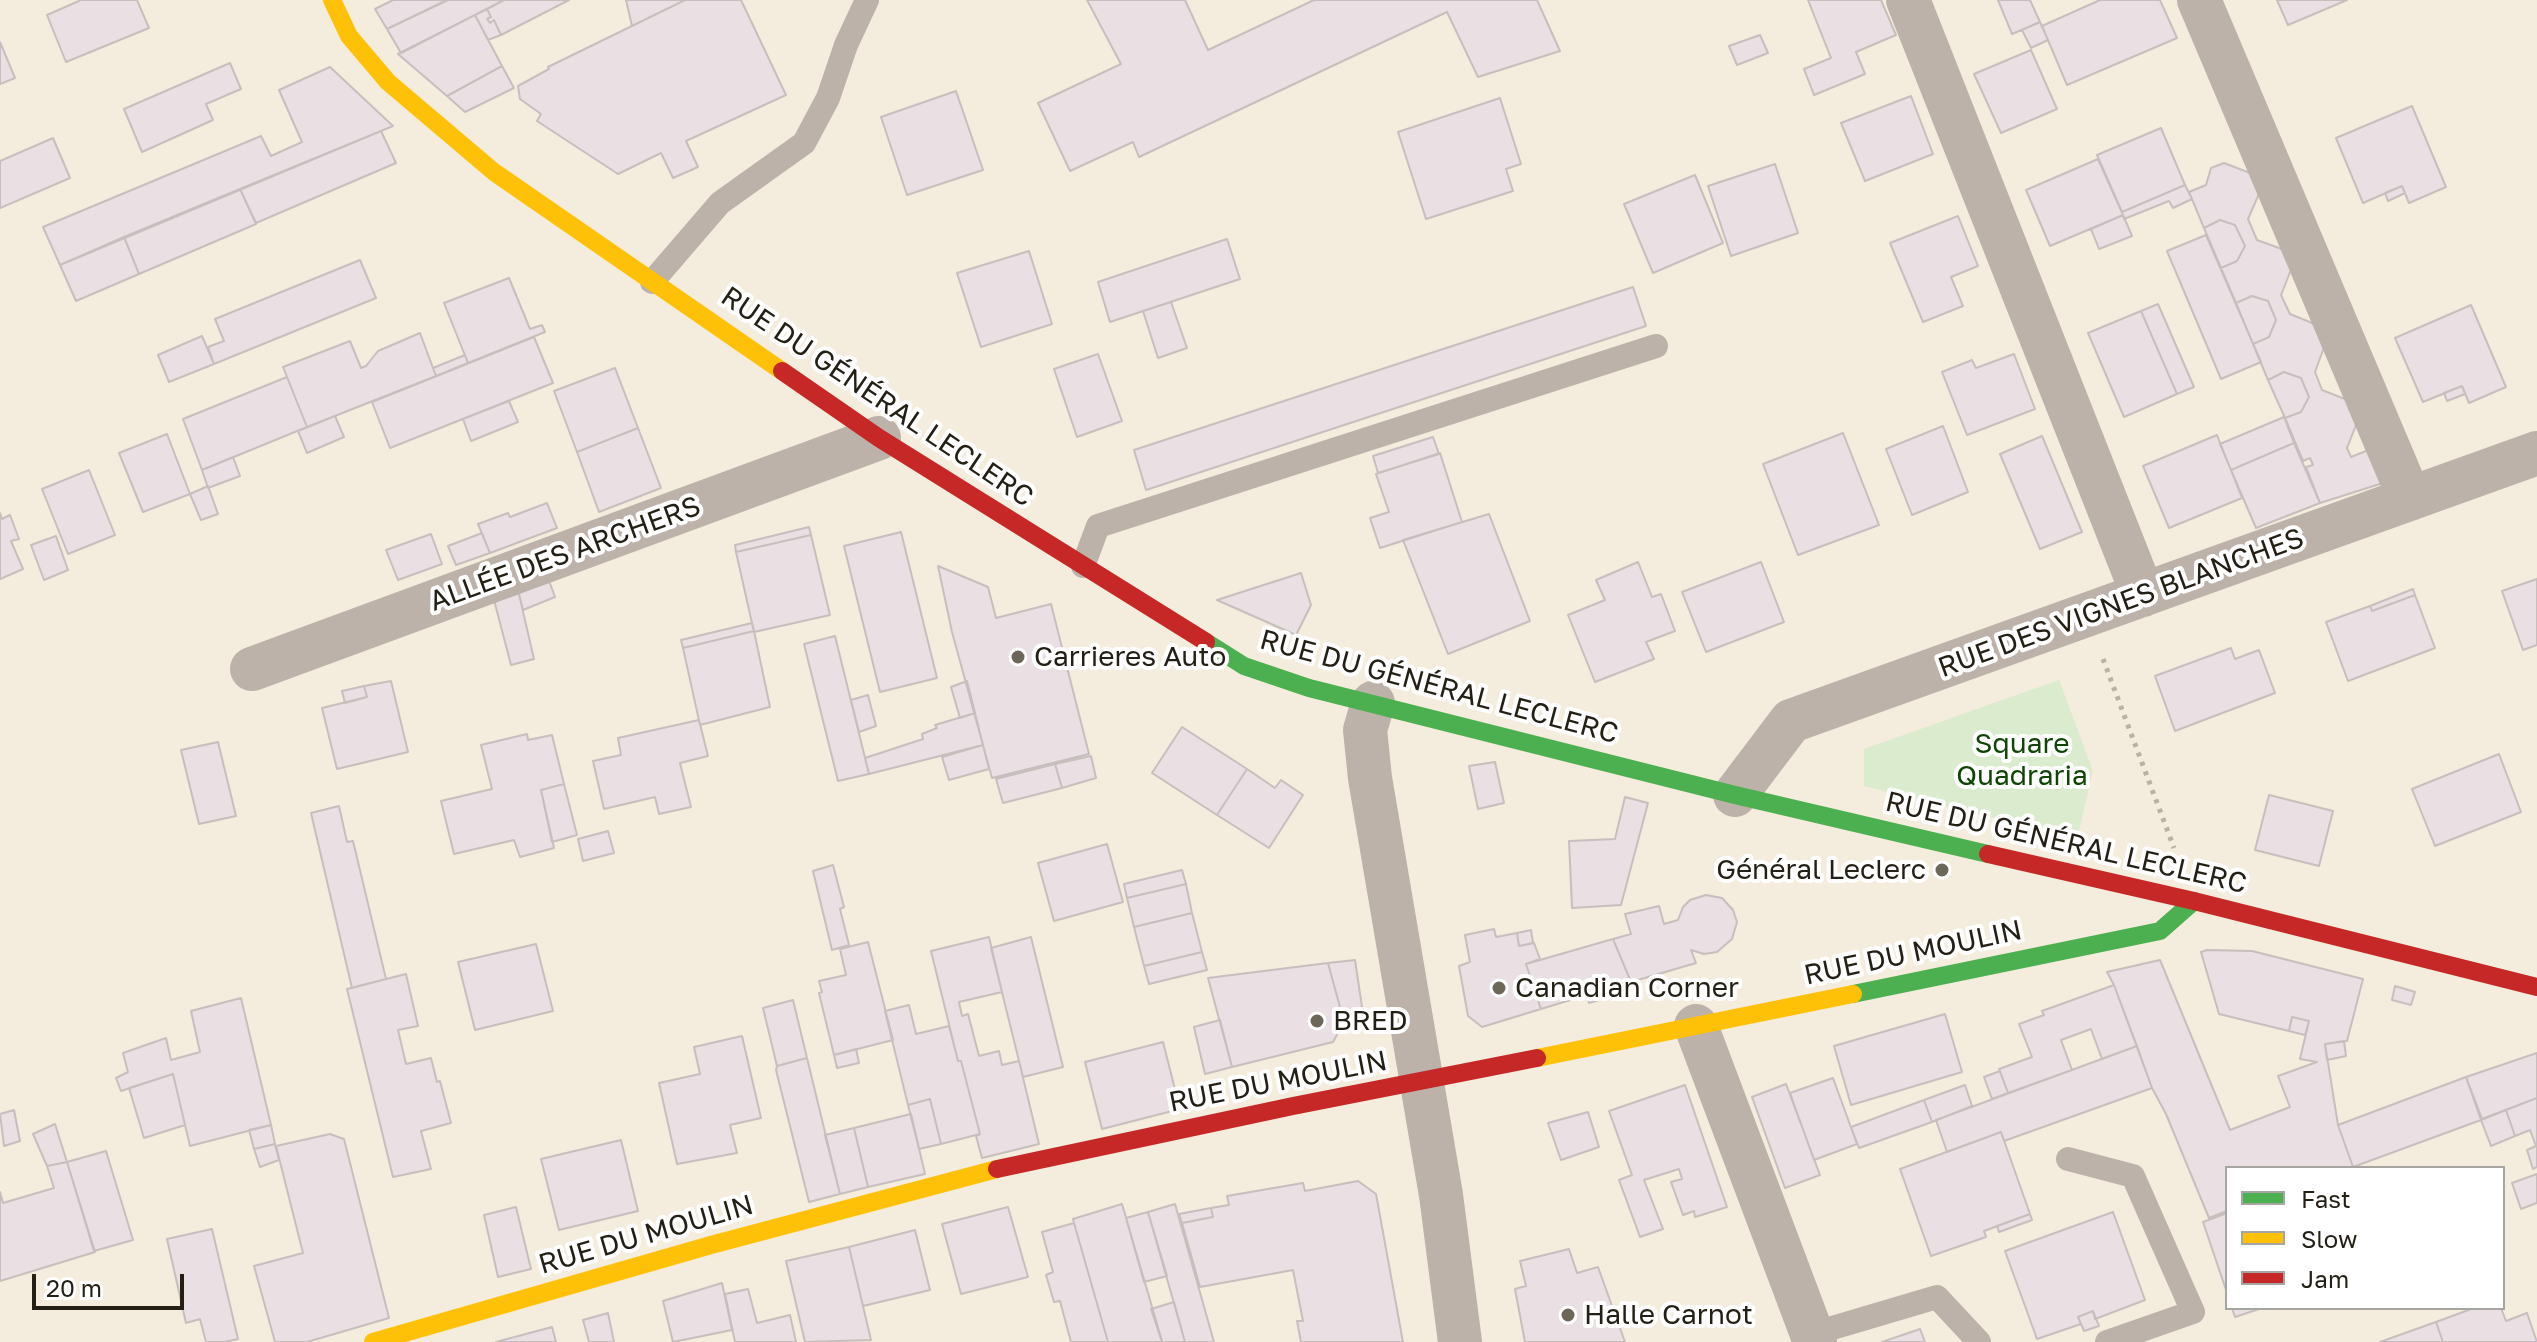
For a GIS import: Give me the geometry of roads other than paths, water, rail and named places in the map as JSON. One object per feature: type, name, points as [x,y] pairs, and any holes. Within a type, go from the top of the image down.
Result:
[{"type":"street","name":"RUE DU GÉNÉRAL LECLERC","points":[[332,0],[349,36],[400,92],[494,172],[879,438],[1244,666],[1309,688],[1735,795],[2194,901],[2537,987]]},
{"type":"street","points":[[1908,0],[2143,595]]},
{"type":"street","points":[[2199,0],[2410,499]]},
{"type":"street","name":"ALLÉE DES ARCHERS","points":[[252,669],[879,438]]},
{"type":"street","name":"RUE DES VIGNES BLANCHES","points":[[1735,795],[1791,721],[2537,453]]},
{"type":"street","points":[[1373,703],[1365,730],[1370,778],[1441,1195],[1460,1342]]},
{"type":"street","name":"RUE DU MOULIN","points":[[373,1342],[711,1245],[1012,1165],[2160,931],[2194,901]]},
{"type":"street","points":[[1696,1026],[1813,1338]]},
{"type":"lane","points":[[652,282],[720,203],[804,143],[828,98],[846,45],[867,0]]},
{"type":"lane","points":[[1083,566],[1098,526],[1656,346]]},
{"type":"lane","points":[[2068,1159],[2133,1176],[2193,1312],[2107,1342]]},
{"type":"lane","points":[[1813,1338],[1937,1297],[1979,1342]]},
{"type":"place","name":"Carrieres Auto","points":[[1018,657]]},
{"type":"place","name":"Général Leclerc","points":[[1942,870]]},
{"type":"place","name":"Canadian Corner","points":[[1499,988]]},
{"type":"place","name":"BRED","points":[[1317,1021]]},
{"type":"place","name":"Halle Carnot","points":[[1568,1315]]},
{"type":"park label","name":"Square Quadraria","points":[[2022,760]]}]
